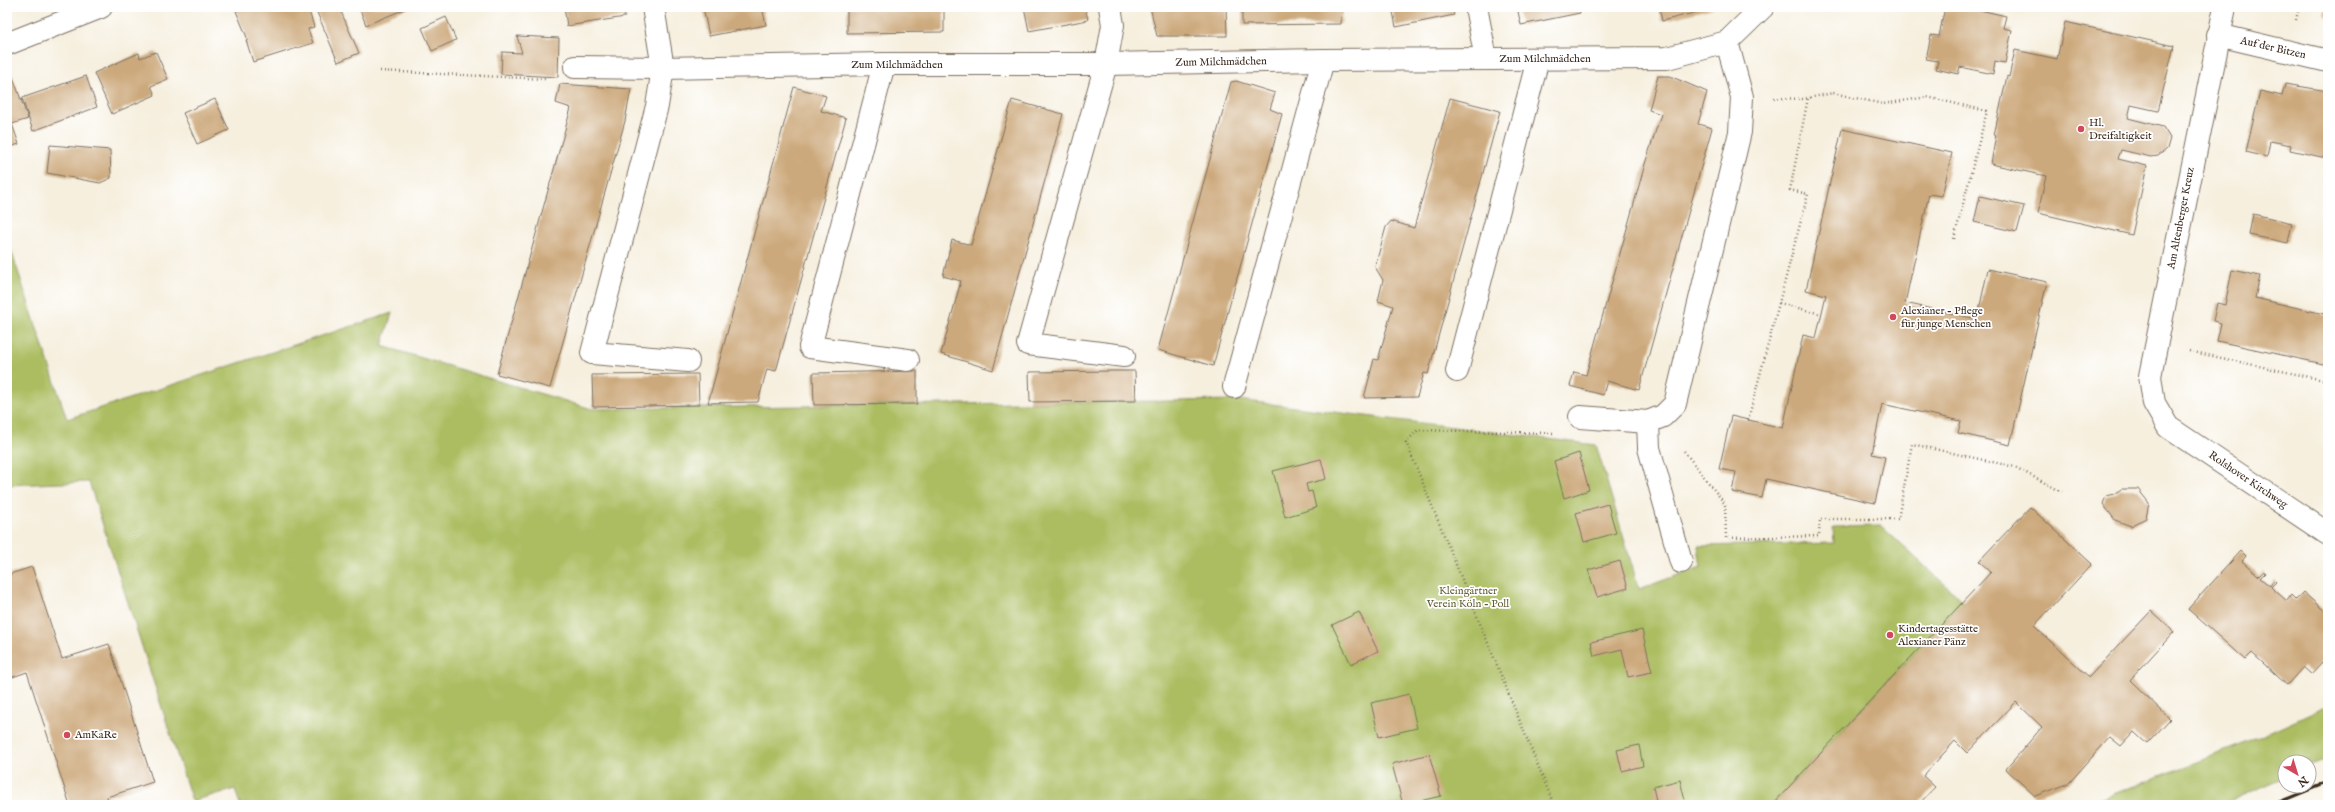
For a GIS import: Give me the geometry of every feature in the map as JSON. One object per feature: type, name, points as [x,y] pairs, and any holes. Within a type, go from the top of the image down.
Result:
[{"type":"street","points":[[7,44],[102,7]]},
{"type":"street","points":[[652,7],[663,68],[657,106],[592,353],[688,361]]},
{"type":"street","points":[[1110,7],[1113,25],[1106,64],[1028,344],[1124,356]]},
{"type":"street","points":[[1476,7],[1486,59]]},
{"type":"street","name":"Zum Milchmädchen","points":[[575,67],[663,68],[884,64],[1106,64],[1324,60],[1668,58],[1726,42],[1763,7]]},
{"type":"street","name":"Am Altenberger Kreuz","points":[[2168,427],[2154,404],[2150,376],[2218,35],[2225,7]]},
{"type":"street","name":"Auf der Bitzen","points":[[2218,35],[2328,61]]},
{"type":"street","points":[[1580,417],[1648,422],[1663,416],[1675,404],[1740,132],[1742,97],[1726,42]]},
{"type":"street","points":[[1457,371],[1538,59]]},
{"type":"street","points":[[1234,387],[1324,60]]},
{"type":"street","points":[[884,64],[810,347],[908,360]]},
{"type":"street","points":[[1648,422],[1649,448],[1682,562]]},
{"type":"street","name":"Rolshover Kirchweg","points":[[2168,427],[2328,534]]},
{"type":"path","points":[[380,71],[559,79],[575,67]]},
{"type":"path","points":[[1742,97],[1808,98],[1834,93],[1883,104],[1927,97],[1987,111],[1954,239]]},
{"type":"path","points":[[1748,420],[1808,194],[1790,190],[1808,98]]},
{"type":"path","points":[[1779,303],[1821,314]]},
{"type":"path","points":[[2189,351],[2328,381]]},
{"type":"path","points":[[1648,422],[1675,438],[1725,504],[1726,538],[1819,536],[1820,520],[1898,519],[1912,444],[2015,467],[2062,492]]},
{"type":"path","points":[[1503,432],[1418,430],[1406,442],[1554,805]]},
{"type":"green space","name":"Kleingärtner Verein Köln - Poll","points":[[7,238],[67,419],[392,313],[382,346],[592,409],[1239,400],[1596,445],[1639,589],[1701,567],[1698,546],[1834,543],[1833,527],[1881,526],[1963,601],[1772,805],[240,805],[235,789],[192,801],[89,482],[7,485]]},
{"type":"green space","points":[[2328,706],[2328,758],[2317,763],[2317,754],[2277,754],[2277,780],[2220,805],[2085,805],[2251,741]]},
{"type":"building","points":[[247,7],[301,7],[303,13],[309,11],[314,27],[308,29],[313,43],[253,62],[246,40],[248,40],[236,11]]},
{"type":"building","points":[[323,7],[339,7],[359,53],[338,62],[316,10]]},
{"type":"building","points":[[359,7],[410,7],[366,25]]},
{"type":"building","points":[[564,7],[623,7],[625,17],[567,26]]},
{"type":"building","points":[[703,7],[762,7],[766,25],[709,36]]},
{"type":"building","points":[[847,7],[944,7],[944,32],[847,33]]},
{"type":"building","points":[[1024,7],[1085,7],[1088,20],[1029,31]]},
{"type":"building","points":[[1150,7],[1226,7],[1227,36],[1157,36]]},
{"type":"building","points":[[1242,7],[1342,7],[1341,24],[1242,25]]},
{"type":"building","points":[[1392,7],[1452,7],[1454,15],[1396,27]]},
{"type":"building","points":[[1517,7],[1579,7],[1580,13],[1521,25]]},
{"type":"building","points":[[1659,7],[1713,7],[1713,8],[1662,21]]},
{"type":"building","points":[[1945,7],[1967,7],[2006,16],[2003,28],[2012,30],[2005,63],[1995,61],[1993,74],[1960,67],[1958,74],[1936,69],[1938,61],[1926,59],[1931,35],[1939,36]]},
{"type":"building","points":[[2325,7],[2328,7],[2328,17],[2324,16]]},
{"type":"building","points":[[446,17],[456,40],[432,51],[422,28]]},
{"type":"building","name":"Hl. Dreifaltigkeit","points":[[2065,22],[2174,46],[2158,111],[2131,105],[2128,118],[2163,127],[2170,138],[2167,149],[2158,156],[2151,157],[2121,150],[2118,159],[2147,166],[2132,235],[2038,213],[2046,176],[1991,164],[1996,135],[1994,135],[2007,76],[2009,77],[2015,50],[2057,59]]},
{"type":"building","points":[[517,36],[559,38],[558,77],[501,74],[502,52],[522,53]]},
{"type":"building","points":[[156,52],[168,79],[151,86],[155,95],[112,114],[94,73],[139,53],[140,58]]},
{"type":"building","points":[[11,72],[28,119],[12,124],[19,144],[7,148],[7,74]]},
{"type":"building","points":[[86,76],[97,107],[33,131],[22,98]]},
{"type":"building","points":[[1658,76],[1670,76],[1707,92],[1698,124],[1712,128],[1639,390],[1607,381],[1603,395],[1570,386],[1574,372],[1586,375],[1645,164],[1661,114],[1649,110]]},
{"type":"building","points":[[1236,81],[1275,93],[1270,109],[1282,114],[1213,366],[1158,350],[1231,82]]},
{"type":"building","points":[[560,84],[631,89],[625,121],[550,388],[497,374],[571,108],[556,103]]},
{"type":"building","points":[[2285,84],[2328,91],[2328,153],[2326,158],[2290,150],[2291,145],[2270,141],[2267,157],[2246,152],[2260,91],[2282,96]]},
{"type":"building","points":[[794,87],[826,96],[821,111],[846,118],[776,371],[767,369],[758,402],[708,403]]},
{"type":"building","points":[[1450,98],[1500,111],[1428,374],[1424,373],[1417,397],[1364,398],[1374,359],[1378,360],[1393,306],[1378,301],[1383,280],[1375,267],[1386,227],[1391,221],[1414,228]]},
{"type":"building","points":[[215,99],[229,130],[197,144],[183,113]]},
{"type":"building","points":[[1012,100],[1063,114],[993,370],[941,354],[961,281],[943,276],[952,240],[971,245]]},
{"type":"building","name":"Alexianer - Pflege für junge Menschen","points":[[1842,129],[1952,153],[1942,196],[1929,194],[1905,303],[1977,319],[1988,269],[2047,282],[2010,445],[1958,433],[1961,421],[1882,404],[1872,454],[1885,457],[1875,503],[1766,479],[1762,498],[1732,492],[1736,472],[1719,469],[1731,416],[1783,428],[1803,335],[1816,338],[1826,295],[1806,290]]},
{"type":"building","points":[[50,145],[110,150],[111,178],[100,183],[47,173]]},
{"type":"building","points":[[1980,196],[2024,206],[2017,232],[1974,222]]},
{"type":"building","points":[[2253,214],[2292,223],[2288,243],[2249,235]]},
{"type":"building","points":[[2232,270],[2260,276],[2255,298],[2328,315],[2328,365],[2217,341],[2221,323],[2213,321],[2217,303],[2225,305]]},
{"type":"building","points":[[917,371],[917,404],[814,405],[813,373]]},
{"type":"building","points":[[1135,371],[1136,401],[1030,402],[1029,372]]},
{"type":"building","points":[[698,374],[699,405],[593,407],[592,375]]},
{"type":"building","points":[[1579,453],[1589,490],[1564,498],[1554,461]]},
{"type":"building","points":[[1321,459],[1326,479],[1306,484],[1308,492],[1312,491],[1316,508],[1285,517],[1273,471]]},
{"type":"building","points":[[2121,489],[2138,489],[2149,503],[2146,518],[2131,526],[2115,520],[2103,504],[2106,496],[2115,494]]},
{"type":"building","points":[[1608,504],[1616,533],[1584,542],[1576,513]]},
{"type":"building","points":[[2030,507],[2092,564],[2034,626],[2089,677],[2151,611],[2174,632],[2130,680],[2170,719],[2147,744],[2134,732],[2121,746],[2110,737],[2069,783],[2035,796],[2006,769],[2042,727],[2016,702],[1967,753],[1955,741],[1923,776],[1935,787],[1918,805],[1772,805],[1991,572],[1979,561]]},
{"type":"building","points":[[2241,551],[2246,556],[2242,561],[2259,576],[2264,571],[2265,573],[2260,578],[2270,586],[2274,580],[2276,582],[2271,587],[2287,601],[2291,595],[2296,600],[2303,592],[2328,614],[2328,664],[2326,666],[2322,662],[2311,674],[2303,667],[2287,685],[2252,653],[2245,660],[2188,609]]},
{"type":"building","points":[[1620,561],[1628,588],[1597,597],[1588,570]]},
{"type":"building","points":[[32,567],[62,659],[109,644],[153,782],[107,797],[109,805],[70,805],[27,672],[7,679],[7,575]]},
{"type":"building","points":[[1359,612],[1378,651],[1351,664],[1332,625]]},
{"type":"building","points":[[1642,630],[1652,672],[1628,677],[1622,649],[1594,656],[1591,642]]},
{"type":"building","points":[[1409,694],[1417,728],[1379,737],[1371,703]]},
{"type":"building","points":[[1639,745],[1643,766],[1622,771],[1617,750]]},
{"type":"building","points":[[1429,754],[1441,796],[1403,805],[1392,764]]},
{"type":"building","points":[[1680,780],[1686,805],[1657,805],[1653,787]]},
{"type":"railway","points":[[2272,805],[2328,782]]},
{"type":"place","name":"Hl. Dreifaltigkeit","points":[[2081,129]]},
{"type":"place","name":"Alexianer - Pflege für junge Menschen","points":[[1893,317]]},
{"type":"place","name":"Kindertagesstätte Alexianer Pänz","points":[[1890,635]]},
{"type":"place","name":"AmKaRe","points":[[67,735]]}]
